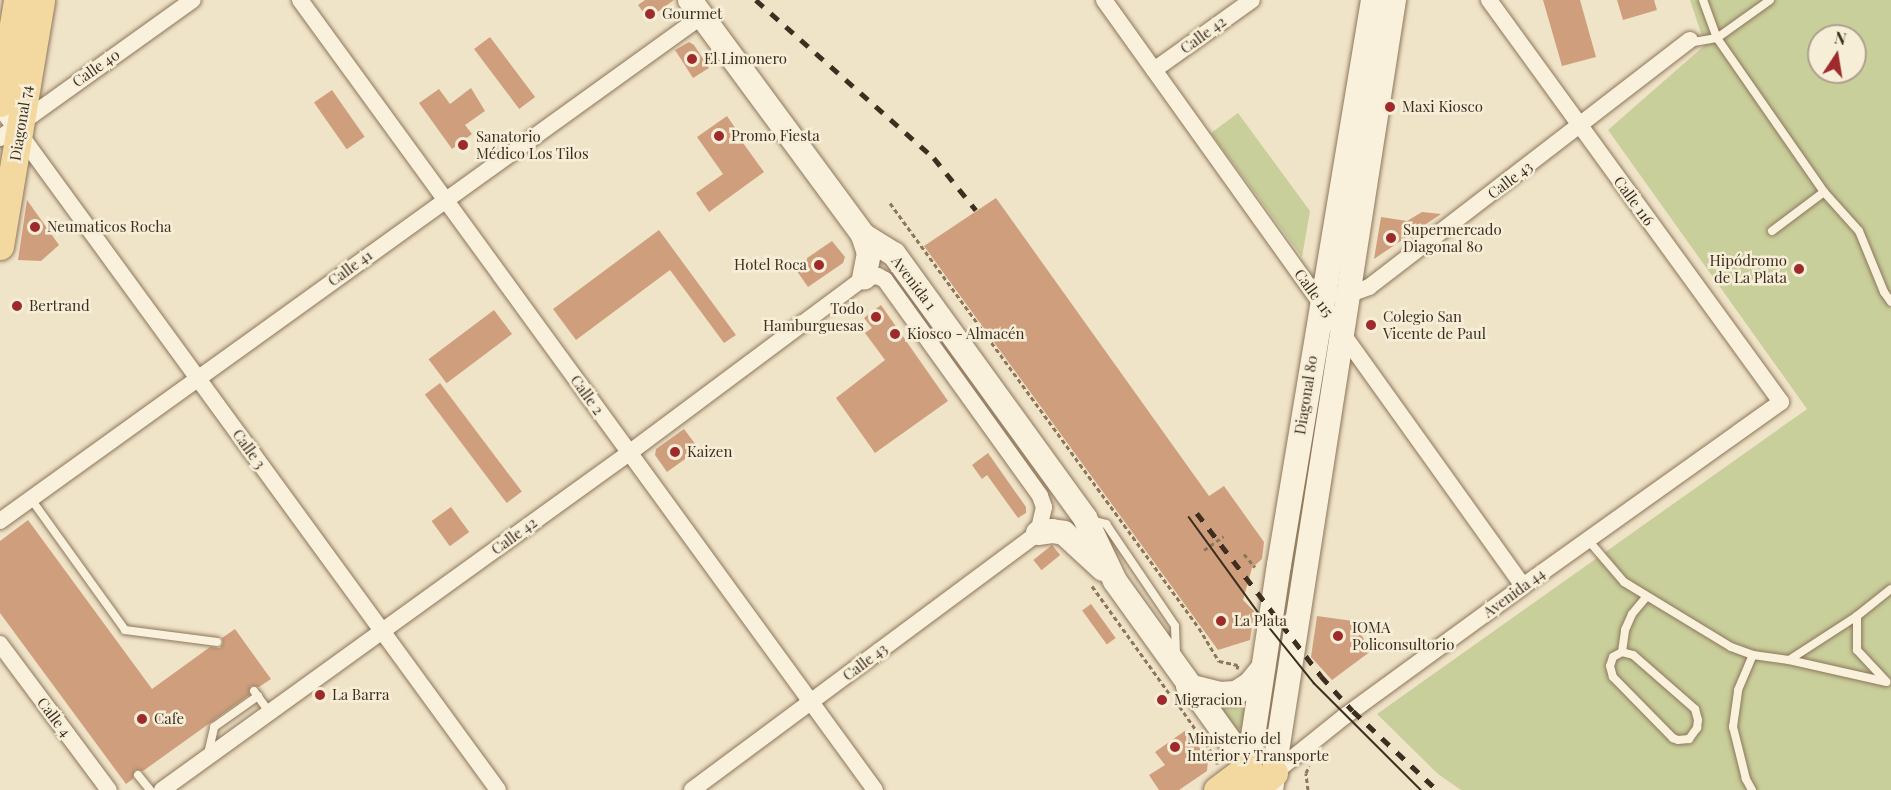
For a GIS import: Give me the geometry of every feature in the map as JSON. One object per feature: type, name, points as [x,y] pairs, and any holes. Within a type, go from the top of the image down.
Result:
[{"type":"main road","name":"Diagonal 74","points":[[0,246],[16,0]]},
{"type":"main road","name":"Diagonal 74","points":[[9,122],[41,0]]},
{"type":"main road","name":"Diagonal 80","points":[[1262,784],[1263,668],[1321,303],[1373,0]]},
{"type":"main road","name":"Diagonal 80","points":[[1262,784],[1348,296],[1394,0]]},
{"type":"main road","name":"Avenida 1","points":[[696,8],[863,235],[894,254],[1085,518],[1115,581],[1183,678],[1262,784]]},
{"type":"main road","points":[[863,235],[868,254],[864,278]]},
{"type":"main road","points":[[1038,533],[1052,531],[1066,535],[1115,581]]},
{"type":"main road","points":[[1183,678],[1221,694],[1236,693],[1250,684],[1263,668]]},
{"type":"main road","name":"Avenida 44","points":[[1218,790],[1262,784]]},
{"type":"street","name":"Calle 40","points":[[9,122],[193,0]]},
{"type":"street","name":"Calle 2","points":[[300,0],[874,790]]},
{"type":"street","name":"Calle 115","points":[[1104,0],[1523,586]]},
{"type":"street","name":"Calle 42","points":[[1154,70],[1252,0]]},
{"type":"street","name":"Calle 116","points":[[1489,0],[1781,402]]},
{"type":"street","name":"Calle 41","points":[[0,521],[445,200],[696,8]]},
{"type":"street","name":"Calle 43","points":[[1321,303],[1348,296],[1369,287],[1689,42]]},
{"type":"street","name":"Calle 3","points":[[9,122],[498,790]]},
{"type":"street","name":"Avenida 1","points":[[864,278],[874,275],[885,280],[1040,496],[1044,507],[1038,533]]},
{"type":"street","name":"Calle 42","points":[[162,790],[629,453],[864,278]]},
{"type":"street","name":"Avenida 44","points":[[1262,784],[1304,749],[1523,586],[1781,402]]},
{"type":"street","name":"Calle 43","points":[[692,790],[1038,533]]},
{"type":"street","name":"Calle 4","points":[[0,644],[109,790]]},
{"type":"lane","points":[[1703,0],[1717,38],[1824,192],[1859,231],[1884,292],[1891,302]]},
{"type":"lane","points":[[1689,42],[1717,38],[1770,0]]},
{"type":"lane","points":[[1772,231],[1824,192]]},
{"type":"lane","points":[[31,499],[125,630],[217,642]]},
{"type":"lane","name":"Avenida 1","points":[[1085,518],[1106,524],[1175,626],[1183,678]]},
{"type":"lane","points":[[1588,540],[1624,582],[1731,647],[1753,655],[1789,660],[1889,682]]},
{"type":"lane","points":[[1789,660],[1857,616],[1891,589]]},
{"type":"lane","points":[[1622,652],[1625,630],[1632,614],[1647,596]]},
{"type":"lane","points":[[1857,616],[1857,650],[1889,682]]},
{"type":"lane","points":[[1622,652],[1633,655],[1695,709],[1698,720],[1689,739],[1673,738],[1613,676],[1610,666],[1613,657],[1622,652]]},
{"type":"lane","points":[[1752,790],[1746,779],[1733,727],[1738,690],[1753,655]]},
{"type":"lane","points":[[207,757],[214,727],[256,694],[269,712]]},
{"type":"lane","points":[[138,775],[150,790]]},
{"type":"path","points":[[890,203],[1199,628],[1219,661],[1238,665],[1236,693]]},
{"type":"path","points":[[1204,550],[1224,536]]},
{"type":"path","points":[[1244,554],[1255,567]]},
{"type":"path","points":[[1088,579],[1217,760],[1218,790]]},
{"type":"path","points":[[1304,749],[1310,764],[1306,773],[1308,790]]},
{"type":"green space","name":"Hipódromo de La Plata","points":[[1690,0],[1891,0],[1891,790],[1461,790],[1438,774],[1377,714],[1807,409],[1608,130],[1705,45]]},
{"type":"green space","points":[[1238,113],[1310,211],[1302,257],[1211,133]]},
{"type":"green space","points":[[1211,696],[1248,698],[1245,726],[1236,730]]},
{"type":"building","name":"Gourmet","points":[[645,0],[674,0],[648,19],[638,5]]},
{"type":"building","points":[[1543,0],[1580,0],[1596,57],[1562,66]]},
{"type":"building","points":[[1617,0],[1654,0],[1657,10],[1623,20]]},
{"type":"building","points":[[490,37],[535,97],[519,109],[474,49]]},
{"type":"building","name":"El Limonero","points":[[689,42],[694,45],[709,68],[693,78],[675,50]]},
{"type":"building","points":[[471,88],[485,111],[465,125],[472,134],[452,149],[419,103],[439,89],[450,104]]},
{"type":"building","points":[[332,90],[365,137],[347,149],[314,103]]},
{"type":"building","points":[[727,116],[740,135],[738,136],[764,172],[709,212],[696,193],[723,174],[697,137]]},
{"type":"building","points":[[996,198],[1209,496],[1224,486],[1264,542],[1262,559],[1252,568],[1243,600],[1254,611],[1250,640],[1218,650],[924,246]]},
{"type":"building","name":"Neumaticos Rocha","points":[[27,200],[59,245],[41,261],[18,260]]},
{"type":"building","name":"Supermercado Diagonal 80","points":[[1422,212],[1441,214],[1374,259],[1381,217],[1407,221]]},
{"type":"building","points":[[659,230],[736,335],[724,343],[670,270],[576,340],[553,309]]},
{"type":"building","name":"Hotel Roca","points":[[832,241],[845,257],[843,263],[808,287],[794,267]]},
{"type":"building","points":[[881,305],[948,401],[875,453],[836,398],[885,360],[865,333],[872,328],[864,318]]},
{"type":"building","points":[[494,310],[512,334],[447,383],[429,359]]},
{"type":"building","points":[[440,383],[522,492],[507,503],[425,394]]},
{"type":"building","name":"Kaizen","points":[[684,429],[699,449],[667,472],[655,455],[656,449]]},
{"type":"building","points":[[988,453],[1026,507],[1026,513],[1018,518],[987,475],[982,479],[972,465]]},
{"type":"building","points":[[451,507],[469,532],[450,546],[432,521]]},
{"type":"building","points":[[28,520],[152,689],[210,647],[220,648],[223,643],[222,638],[235,629],[271,679],[259,687],[251,686],[249,695],[143,771],[135,770],[133,779],[126,784],[0,613],[0,541]]},
{"type":"building","points":[[1052,545],[1060,555],[1042,570],[1033,560]]},
{"type":"building","points":[[1091,604],[1116,638],[1107,644],[1082,610]]},
{"type":"building","name":"IOMA Policonsultorio","points":[[1317,616],[1353,621],[1371,651],[1332,680],[1311,657]]},
{"type":"building","points":[[1186,730],[1208,759],[1207,771],[1179,790],[1159,790],[1149,775],[1165,765],[1155,752]]},
{"type":"tram line","points":[[1189,517],[1269,627],[1314,683],[1421,790]]},
{"type":"railway","points":[[756,0],[934,158],[976,210]]},
{"type":"railway","points":[[1197,513],[1321,676],[1353,711],[1437,790]]},
{"type":"place","name":"Gourmet","points":[[650,14]]},
{"type":"place","name":"El Limonero","points":[[692,59]]},
{"type":"place","name":"Maxi Kiosco","points":[[1390,107]]},
{"type":"place","name":"Promo Fiesta","points":[[719,136]]},
{"type":"place","name":"Sanatorio Médico Los Tilos","points":[[463,145]]},
{"type":"place","name":"Neumaticos Rocha","points":[[35,227]]},
{"type":"place","name":"Supermercado Diagonal 80","points":[[1391,238]]},
{"type":"place","name":"Hotel Roca","points":[[819,265]]},
{"type":"place","name":"Hipódromo de La Plata","points":[[1799,269]]},
{"type":"place","name":"Bertrand","points":[[17,306]]},
{"type":"place","name":"Todo Hamburguesas","points":[[876,317]]},
{"type":"place","name":"Colegio San Vicente de Paul","points":[[1371,325]]},
{"type":"place","name":"Kiosco - Almacén","points":[[895,334]]},
{"type":"place","name":"Kaizen","points":[[675,452]]},
{"type":"place","name":"La Plata","points":[[1221,621]]},
{"type":"place","name":"IOMA Policonsultorio","points":[[1338,636]]},
{"type":"place","name":"La Barra","points":[[320,695]]},
{"type":"place","name":"Migracion","points":[[1162,700]]},
{"type":"place","name":"Cafe","points":[[142,719]]},
{"type":"place","name":"Ministerio del Interior y Transporte","points":[[1175,747]]}]
